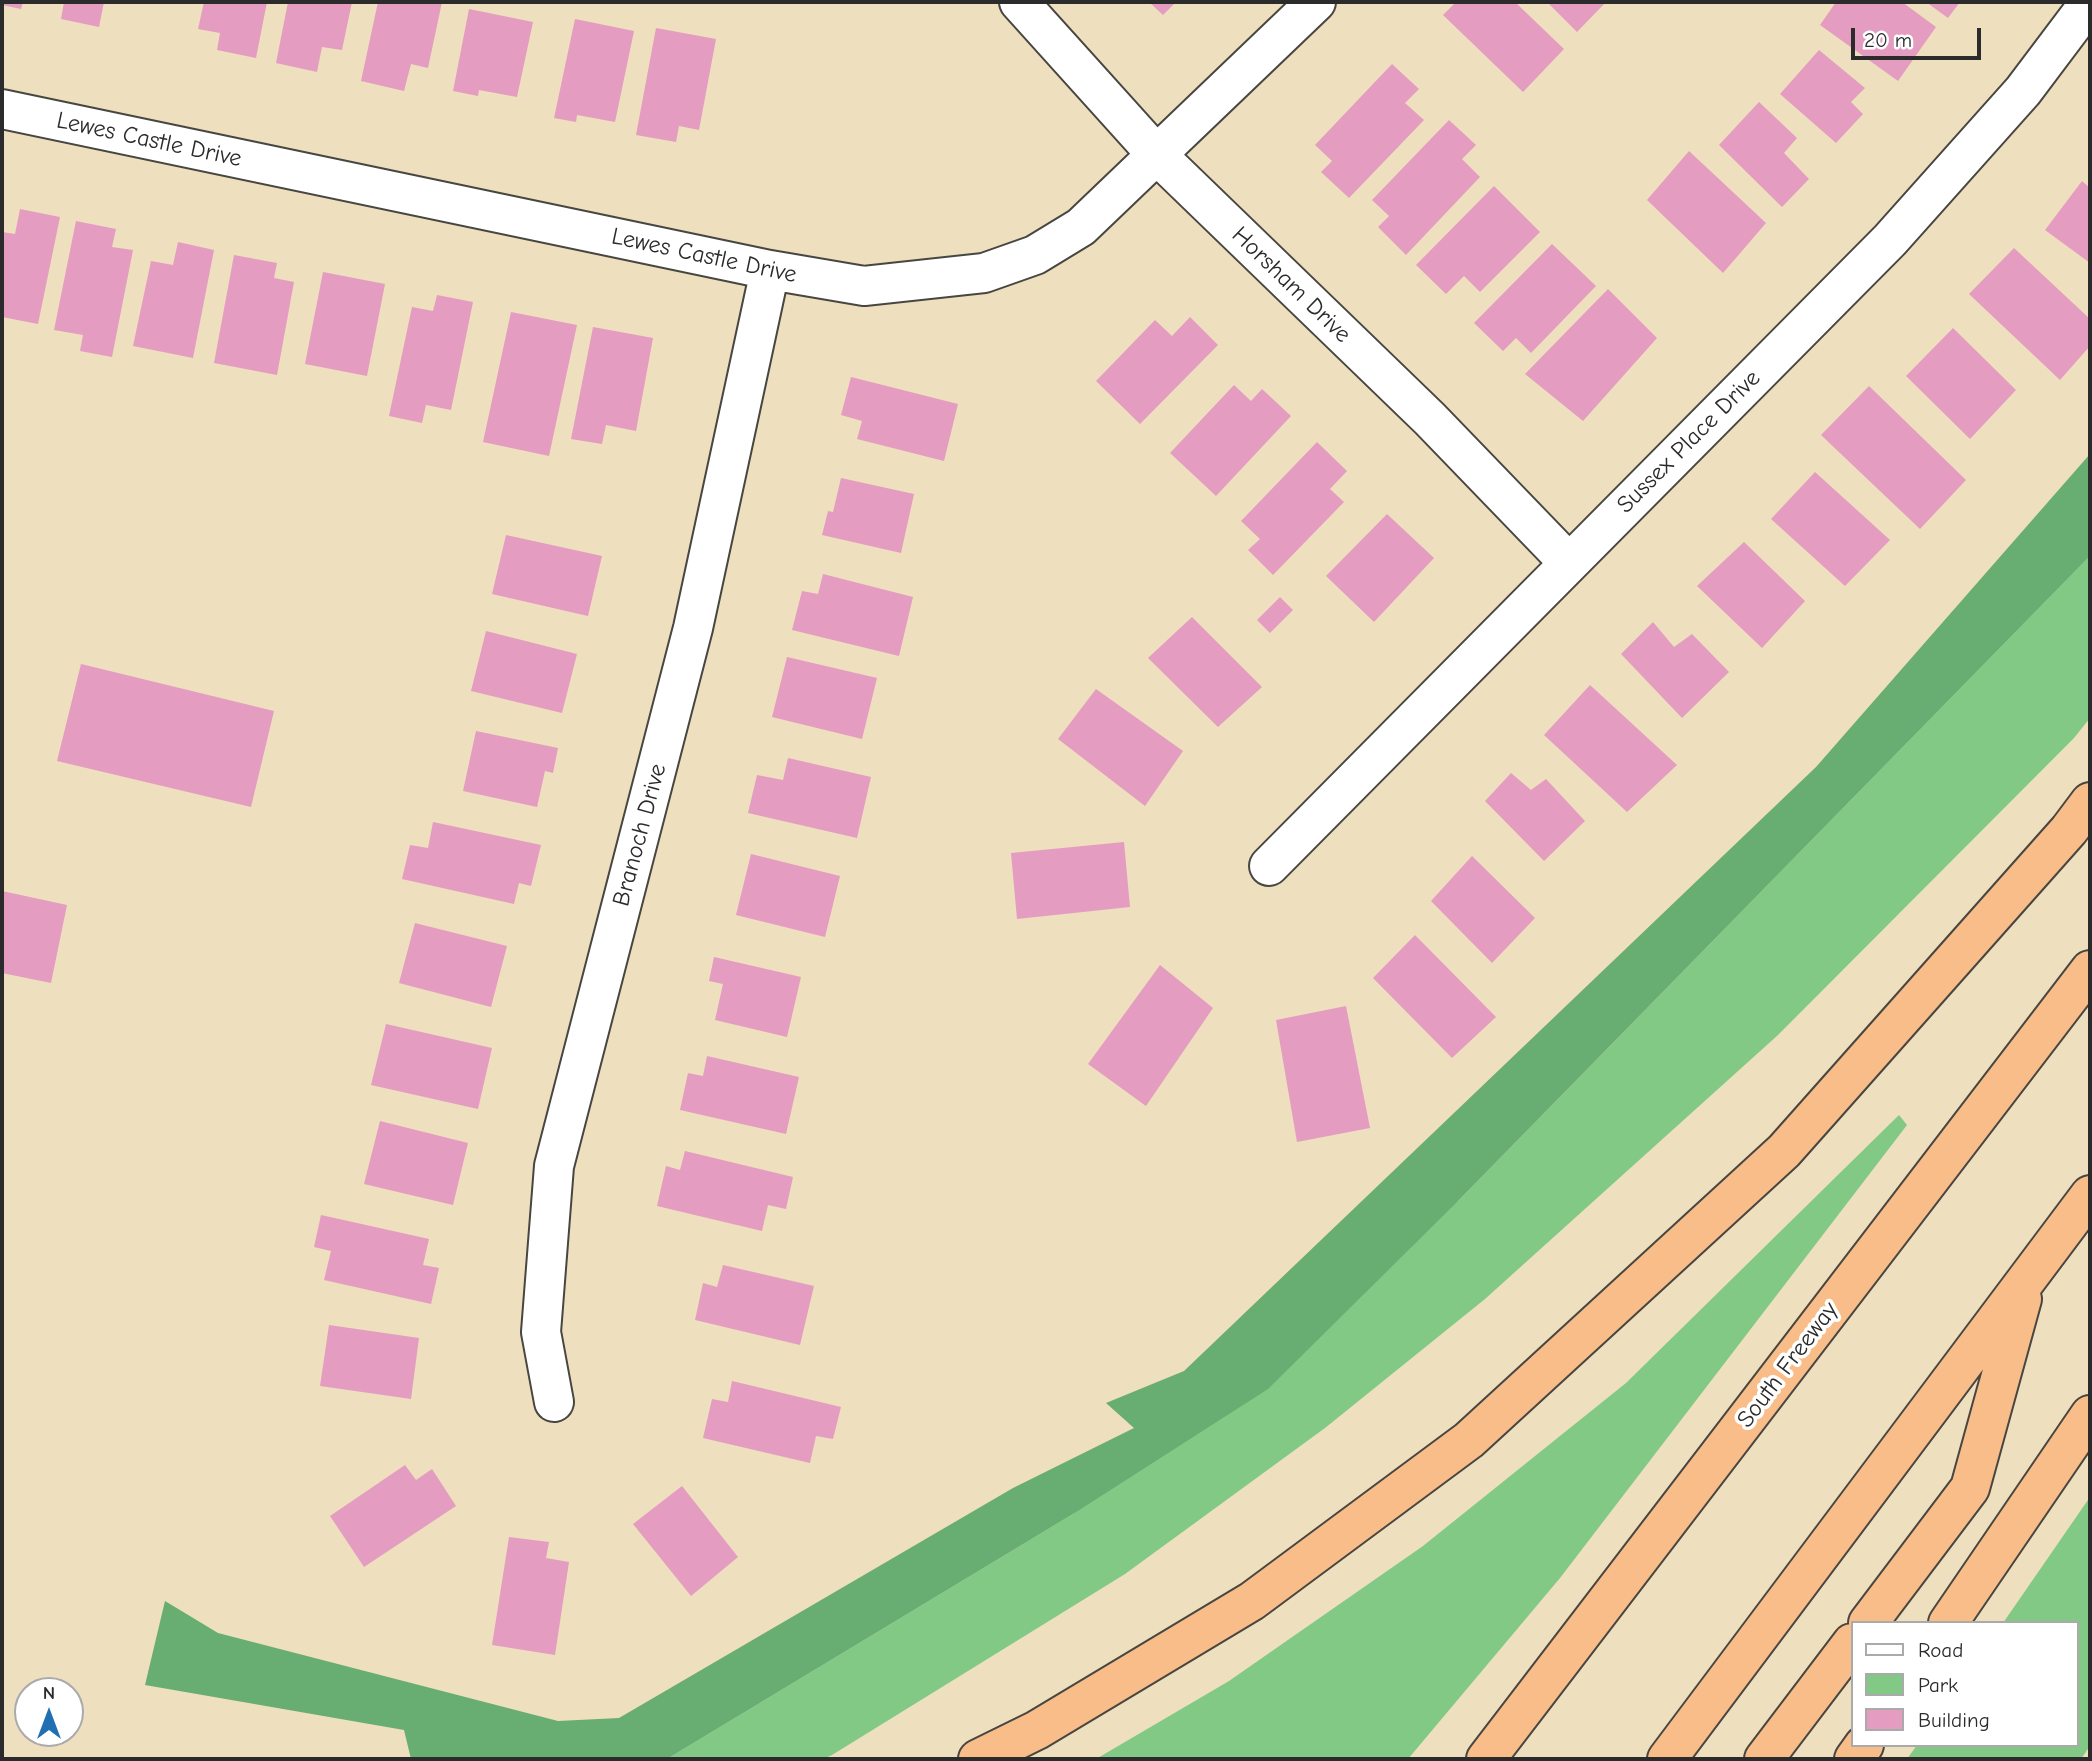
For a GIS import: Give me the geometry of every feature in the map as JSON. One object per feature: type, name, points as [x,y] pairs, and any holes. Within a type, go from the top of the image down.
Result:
[{"type":"highway","points":[[978,1759],[1037,1730],[1252,1601],[1469,1440],[1784,1151],[2069,830],[2090,802]]},
{"type":"highway","name":"South Freeway","points":[[1486,1759],[2090,970]]},
{"type":"highway","points":[[1667,1759],[2090,1195]]},
{"type":"highway","points":[[1870,1621],[1970,1488],[2027,1280]]},
{"type":"highway","points":[[1949,1621],[2090,1415]]},
{"type":"highway","points":[[1764,1759],[1850,1646]]},
{"type":"street","name":"Horsham Drive","points":[[1019,2],[1156,154],[1430,419],[1569,563]]},
{"type":"street","name":"Lewes Castle Drive","points":[[2,109],[769,270],[864,286],[984,273],[1035,255],[1081,227],[1316,2]]},
{"type":"street","name":"Sussex Place Drive","points":[[1269,866],[1890,240],[2022,91],[2090,2]]},
{"type":"street","name":"Branoch Drive","points":[[554,1402],[541,1332],[554,1166],[693,628],[769,270]]},
{"type":"green space","points":[[2090,454],[2090,556],[1459,1200],[1268,1389],[1073,1514],[667,1759],[411,1759],[404,1730],[145,1685],[165,1601],[218,1633],[558,1721],[619,1718],[1013,1488],[1134,1428],[1106,1403],[1184,1371],[1816,767]]},
{"type":"green space","points":[[2090,556],[2090,718],[2074,738],[1778,1035],[1485,1299],[1325,1428],[1125,1574],[832,1755],[823,1759],[667,1759],[1073,1514],[1459,1200]]},
{"type":"green space","points":[[1899,1115],[1907,1125],[1560,1578],[1408,1759],[1096,1759],[1229,1681],[1423,1546],[1626,1383]]},
{"type":"green space","points":[[2090,1497],[2090,1746],[2081,1759],[1907,1759],[1916,1747],[2078,1747],[2078,1621],[2004,1621]]},
{"type":"building","points":[[2,2],[23,2],[21,9],[2,5]]},
{"type":"building","points":[[64,2],[104,2],[99,27],[61,19]]},
{"type":"building","points":[[204,2],[267,2],[256,58],[217,50],[220,33],[198,29]]},
{"type":"building","points":[[288,2],[352,2],[342,50],[322,47],[317,72],[276,63]]},
{"type":"building","points":[[378,2],[442,2],[428,68],[411,64],[404,91],[361,81]]},
{"type":"building","points":[[1149,2],[1176,2],[1163,15]]},
{"type":"building","points":[[1456,2],[1515,2],[1564,49],[1523,92],[1443,15]]},
{"type":"building","points":[[1547,2],[1606,2],[1577,32]]},
{"type":"building","points":[[1836,2],[1902,2],[1936,27],[1898,81],[1820,25]]},
{"type":"building","points":[[1926,2],[1960,2],[1948,18]]},
{"type":"building","points":[[469,9],[533,22],[517,97],[479,90],[478,96],[453,91]]},
{"type":"building","points":[[575,19],[634,31],[615,122],[577,115],[576,122],[554,118]]},
{"type":"building","points":[[656,28],[716,39],[699,130],[679,126],[676,142],[636,135]]},
{"type":"building","points":[[1819,50],[1865,88],[1851,102],[1863,114],[1836,143],[1780,94]]},
{"type":"building","points":[[1392,64],[1419,89],[1405,103],[1424,120],[1349,198],[1321,172],[1332,161],[1315,145]]},
{"type":"building","points":[[1759,102],[1797,138],[1784,153],[1809,179],[1782,207],[1719,145]]},
{"type":"building","points":[[1449,120],[1476,145],[1462,159],[1480,177],[1406,255],[1378,227],[1389,216],[1372,200]]},
{"type":"building","points":[[1689,151],[1766,223],[1723,273],[1647,200]]},
{"type":"building","points":[[2082,181],[2090,188],[2090,263],[2045,230]]},
{"type":"building","points":[[1494,186],[1540,232],[1480,292],[1464,276],[1446,294],[1416,265]]},
{"type":"building","points":[[20,209],[60,217],[38,324],[2,317],[2,232],[15,234]]},
{"type":"building","points":[[76,221],[116,229],[112,247],[133,250],[112,357],[80,351],[83,335],[54,330]]},
{"type":"building","points":[[178,242],[214,250],[193,358],[133,346],[151,261],[173,265]]},
{"type":"building","points":[[1552,244],[1596,286],[1531,353],[1516,338],[1503,351],[1474,323]]},
{"type":"building","points":[[2014,248],[2090,319],[2090,346],[2060,380],[1969,294]]},
{"type":"building","points":[[234,255],[277,263],[274,278],[294,282],[277,375],[214,363]]},
{"type":"building","points":[[323,272],[385,284],[367,376],[305,364]]},
{"type":"building","points":[[1608,289],[1657,338],[1583,421],[1525,374]]},
{"type":"building","points":[[437,295],[473,302],[451,410],[426,405],[422,423],[389,416],[412,307],[433,311]]},
{"type":"building","points":[[511,312],[577,325],[549,456],[483,442]]},
{"type":"building","points":[[1190,317],[1218,345],[1140,424],[1096,381],[1155,320],[1172,336]]},
{"type":"building","points":[[593,327],[653,338],[636,431],[606,425],[602,444],[571,439]]},
{"type":"building","points":[[1953,328],[2016,390],[1970,439],[1906,376]]},
{"type":"building","points":[[851,377],[958,404],[944,461],[857,439],[862,421],[841,415]]},
{"type":"building","points":[[1234,385],[1251,401],[1262,389],[1291,416],[1216,496],[1170,453]]},
{"type":"building","points":[[1869,386],[1966,480],[1920,529],[1821,435]]},
{"type":"building","points":[[1317,442],[1347,471],[1330,489],[1344,502],[1273,575],[1248,550],[1260,539],[1241,521]]},
{"type":"building","points":[[1815,472],[1890,540],[1845,586],[1771,519]]},
{"type":"building","points":[[841,478],[914,494],[901,553],[822,535],[828,511],[833,512]]},
{"type":"building","points":[[1387,514],[1434,558],[1374,622],[1326,576]]},
{"type":"building","points":[[506,535],[602,556],[588,616],[492,594]]},
{"type":"building","points":[[1744,542],[1805,601],[1762,648],[1697,586]]},
{"type":"building","points":[[823,574],[913,597],[899,656],[792,630],[802,591],[818,594]]},
{"type":"building","points":[[1280,597],[1293,610],[1270,633],[1257,620]]},
{"type":"building","points":[[1192,617],[1262,687],[1218,727],[1148,658]]},
{"type":"building","points":[[1653,622],[1674,647],[1692,634],[1729,672],[1682,718],[1621,654]]},
{"type":"building","points":[[486,631],[577,654],[562,713],[471,691]]},
{"type":"building","points":[[787,657],[877,678],[862,739],[772,717]]},
{"type":"building","points":[[81,664],[274,711],[251,807],[57,761]]},
{"type":"building","points":[[1590,685],[1677,765],[1627,812],[1544,735]]},
{"type":"building","points":[[1096,689],[1183,751],[1145,806],[1058,739]]},
{"type":"building","points":[[476,731],[558,748],[553,773],[545,771],[537,807],[463,791]]},
{"type":"building","points":[[788,758],[871,777],[857,838],[748,813],[757,775],[783,780]]},
{"type":"building","points":[[1511,773],[1531,790],[1546,779],[1585,821],[1544,861],[1485,801]]},
{"type":"building","points":[[433,822],[541,845],[531,886],[519,883],[514,904],[402,879],[410,845],[428,848]]},
{"type":"building","points":[[1124,842],[1130,907],[1017,919],[1011,853]]},
{"type":"building","points":[[751,854],[840,876],[825,937],[736,915]]},
{"type":"building","points":[[1472,856],[1535,918],[1492,963],[1431,901]]},
{"type":"building","points":[[2,891],[67,905],[51,983],[2,973]]},
{"type":"building","points":[[415,923],[507,946],[491,1007],[399,983]]},
{"type":"building","points":[[1415,935],[1496,1017],[1452,1058],[1373,978]]},
{"type":"building","points":[[714,957],[801,977],[787,1037],[715,1020],[723,984],[709,981]]},
{"type":"building","points":[[1160,965],[1213,1008],[1146,1106],[1088,1064]]},
{"type":"building","points":[[1346,1006],[1370,1128],[1297,1142],[1276,1020]]},
{"type":"building","points":[[386,1024],[492,1048],[478,1109],[371,1085]]},
{"type":"building","points":[[707,1056],[799,1077],[786,1134],[680,1110],[688,1073],[703,1076]]},
{"type":"building","points":[[380,1121],[468,1143],[453,1205],[364,1184]]},
{"type":"building","points":[[685,1151],[793,1177],[786,1209],[768,1205],[762,1231],[657,1206],[666,1166],[680,1170]]},
{"type":"building","points":[[321,1215],[429,1239],[423,1265],[439,1268],[431,1304],[324,1280],[331,1251],[314,1247]]},
{"type":"building","points":[[723,1265],[814,1286],[800,1345],[695,1320],[703,1283],[717,1287]]},
{"type":"building","points":[[329,1325],[419,1338],[411,1399],[320,1386]]},
{"type":"building","points":[[732,1381],[841,1407],[833,1439],[816,1436],[810,1463],[703,1438],[712,1399],[728,1402]]},
{"type":"building","points":[[405,1465],[416,1480],[432,1469],[456,1506],[364,1567],[330,1516]]},
{"type":"building","points":[[682,1486],[738,1557],[691,1596],[633,1524]]},
{"type":"building","points":[[509,1537],[549,1542],[546,1558],[569,1562],[555,1655],[492,1645]]}]
